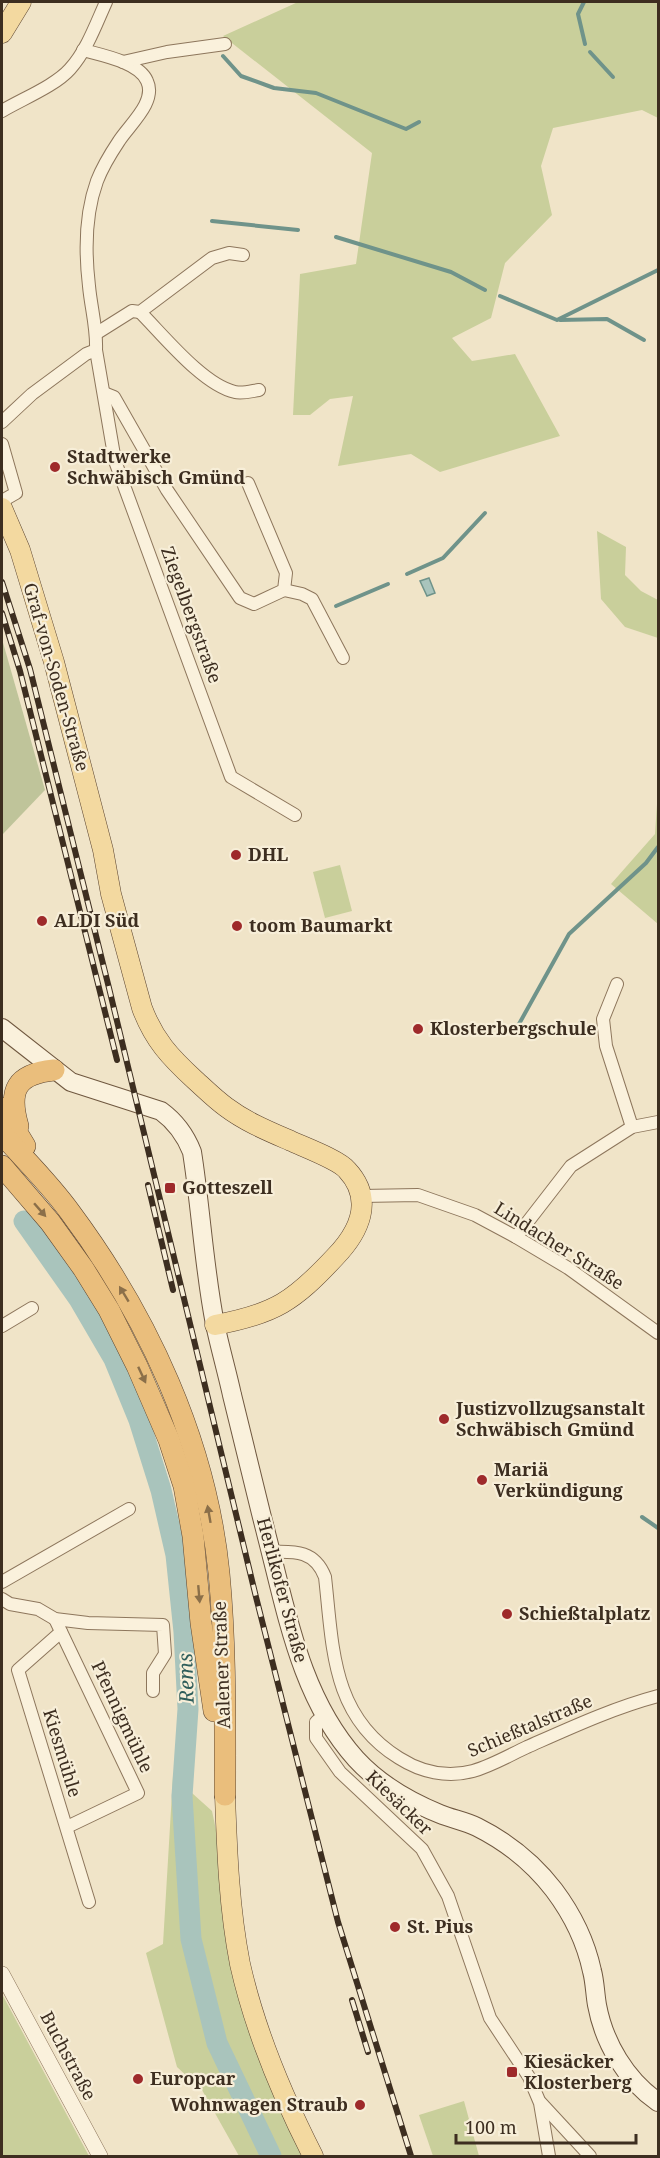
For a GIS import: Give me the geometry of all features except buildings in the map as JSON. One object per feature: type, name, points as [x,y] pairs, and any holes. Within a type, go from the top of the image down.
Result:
[{"type":"highway","points":[[22,1141],[13,1105],[17,1088],[27,1076],[54,1070]]},
{"type":"highway","points":[[2,1108],[58,1196]]},
{"type":"highway","points":[[2,1134],[58,1196]]},
{"type":"highway","points":[[2,1166],[50,1222],[109,1310],[137,1366],[169,1440],[184,1486],[193,1536],[201,1623],[225,1795]]},
{"type":"highway","name":"Aalener Straße","points":[[58,1196],[122,1290],[143,1326],[176,1400],[194,1455],[207,1506],[219,1572],[225,1686],[225,1795]]},
{"type":"main road","points":[[2,33],[21,2]]},
{"type":"main road","name":"Graf-von-Soden-Straße","points":[[2,508],[20,550],[39,609],[103,850],[111,894],[148,1026],[166,1053],[225,1107],[254,1124],[345,1167],[356,1181],[362,1196]]},
{"type":"main road","name":"Herlikofer Straße","points":[[7,1032],[71,1082],[161,1111],[172,1119],[187,1139],[194,1158],[215,1325],[289,1624],[305,1674],[324,1715],[355,1757],[371,1774],[394,1792],[441,1814],[475,1826],[508,1846],[536,1868],[555,1892],[583,1941],[592,1971],[597,2007],[606,2036],[620,2063],[637,2084],[658,2102]]},
{"type":"main road","points":[[215,1325],[255,1316],[295,1297],[340,1252],[354,1233],[361,1216],[362,1196]]},
{"type":"main road","name":"Aalener Straße","points":[[225,1795],[233,1922],[241,1965],[255,2018],[278,2083],[313,2157]]},
{"type":"street","points":[[2,111],[59,79],[70,69],[83,50],[106,2]]},
{"type":"street","points":[[123,62],[167,52],[225,44]]},
{"type":"street","name":"Ziegelbergstraße","points":[[83,50],[123,62],[140,70],[148,82],[149,96],[139,115],[119,141],[97,181],[86,231],[89,287],[97,333],[96,350],[115,461],[231,777],[295,815]]},
{"type":"street","points":[[140,312],[212,258],[229,253],[243,255]]},
{"type":"street","points":[[97,333],[132,311],[140,312],[191,365],[214,382],[236,392],[259,390]]},
{"type":"street","points":[[2,422],[32,394],[86,354],[96,350]]},
{"type":"street","name":"Ziegelbergstraße","points":[[104,393],[114,397],[167,490],[240,598],[254,604],[284,590]]},
{"type":"street","points":[[2,444],[16,493],[2,501]]},
{"type":"street","points":[[248,483],[286,573],[284,590],[312,599],[343,658]]},
{"type":"street","points":[[617,984],[603,1019],[606,1046],[632,1127]]},
{"type":"street","points":[[516,1237],[571,1166],[632,1127],[658,1122]]},
{"type":"street","name":"Lindacher Straße","points":[[362,1196],[418,1195],[476,1215],[568,1268],[658,1334]]},
{"type":"street","points":[[2,1326],[32,1308]]},
{"type":"street","points":[[2,1582],[129,1509]]},
{"type":"street","name":"Schießtalstraße","points":[[271,1552],[293,1551],[304,1554],[321,1568],[325,1577],[331,1645],[336,1670],[345,1695],[363,1727],[385,1750],[413,1767],[443,1774],[473,1771],[586,1721],[658,1696]]},
{"type":"street","points":[[2,1599],[10,1604],[38,1609],[55,1619],[88,1623],[163,1624],[165,1654],[153,1673],[153,1691]]},
{"type":"street","name":"Pfennigmühle","points":[[55,1619],[138,1793],[67,1827]]},
{"type":"street","name":"Kiesmühle","points":[[61,1632],[18,1670],[90,1902]]},
{"type":"street","name":"Kiesäcker","points":[[324,1715],[316,1722],[316,1738],[340,1772],[422,1849],[443,1886],[490,2018],[529,2077],[540,2103],[549,2157]]},
{"type":"street","name":"Buchstraße","points":[[2,1974],[100,2157]]},
{"type":"street","points":[[540,2103],[590,2157]]},
{"type":"green space","points":[[298,2],[658,2],[658,118],[642,110],[553,128],[541,166],[552,215],[505,263],[491,318],[452,338],[472,361],[515,354],[560,436],[440,472],[411,454],[338,466],[353,396],[330,399],[310,415],[293,415],[300,274],[356,264],[372,153],[223,36]]},
{"type":"green space","points":[[597,531],[626,547],[625,575],[641,591],[658,600],[658,638],[625,627],[601,599]]},
{"type":"green space","points":[[2,639],[45,790],[2,835]]},
{"type":"green space","points":[[658,789],[658,924],[611,884],[655,834]]},
{"type":"green space","points":[[340,865],[352,911],[325,918],[313,872]]},
{"type":"green space","points":[[173,1776],[212,1811],[222,1893],[307,2156],[239,2156],[202,2090],[177,2067],[146,1953],[163,1944]]},
{"type":"green space","points":[[2,1994],[89,2156],[2,2156]]},
{"type":"green space","points":[[464,2101],[479,2156],[433,2156],[419,2115]]},
{"type":"water","points":[[429,578],[435,593],[427,596],[420,581]]},
{"type":"waterway","points":[[584,2],[578,14],[585,44]]},
{"type":"waterway","points":[[590,52],[613,77]]},
{"type":"waterway","points":[[223,56],[241,76],[274,88],[316,93],[406,129],[419,122]]},
{"type":"waterway","points":[[212,221],[298,230]]},
{"type":"waterway","points":[[336,237],[451,272],[485,290]]},
{"type":"waterway","points":[[500,296],[557,320],[658,270]]},
{"type":"waterway","points":[[560,320],[607,319],[644,340]]},
{"type":"waterway","points":[[407,574],[443,558],[485,513]]},
{"type":"waterway","points":[[336,606],[388,584]]},
{"type":"waterway","points":[[519,1024],[569,934],[646,863],[658,847]]},
{"type":"waterway","name":"Rems","points":[[24,1221],[79,1299],[114,1359],[139,1420],[161,1490],[176,1555],[184,1632],[188,1709],[182,1796],[191,1939],[217,2043],[271,2156]]},
{"type":"waterway","points":[[642,1517],[658,1528]]},
{"type":"railway","points":[[2,582],[30,669],[256,1597],[338,1922],[411,2156]]},
{"type":"railway","points":[[2,613],[20,671],[117,1060]]},
{"type":"railway","points":[[148,1185],[173,1290]]},
{"type":"railway","points":[[352,2000],[368,2052]]},
{"type":"place","name":"Stadtwerke Schwäbisch Gmünd","points":[[55,467]]},
{"type":"place","name":"DHL","points":[[236,855]]},
{"type":"place","name":"ALDI Süd","points":[[42,921]]},
{"type":"place","name":"toom Baumarkt","points":[[237,926]]},
{"type":"place","name":"Klosterbergschule","points":[[418,1029]]},
{"type":"place","name":"Gotteszell","points":[[170,1188]]},
{"type":"place","name":"Justizvollzugsanstalt Schwäbisch Gmünd","points":[[444,1419]]},
{"type":"place","name":"Mariä Verkündigung","points":[[482,1480]]},
{"type":"place","name":"Schießtalplatz","points":[[507,1614]]},
{"type":"place","name":"St. Pius","points":[[395,1927]]},
{"type":"place","name":"Kiesäcker Klosterberg","points":[[512,2072]]},
{"type":"place","name":"Europcar","points":[[138,2079]]},
{"type":"place","name":"Wohnwagen Straub","points":[[360,2105]]}]
